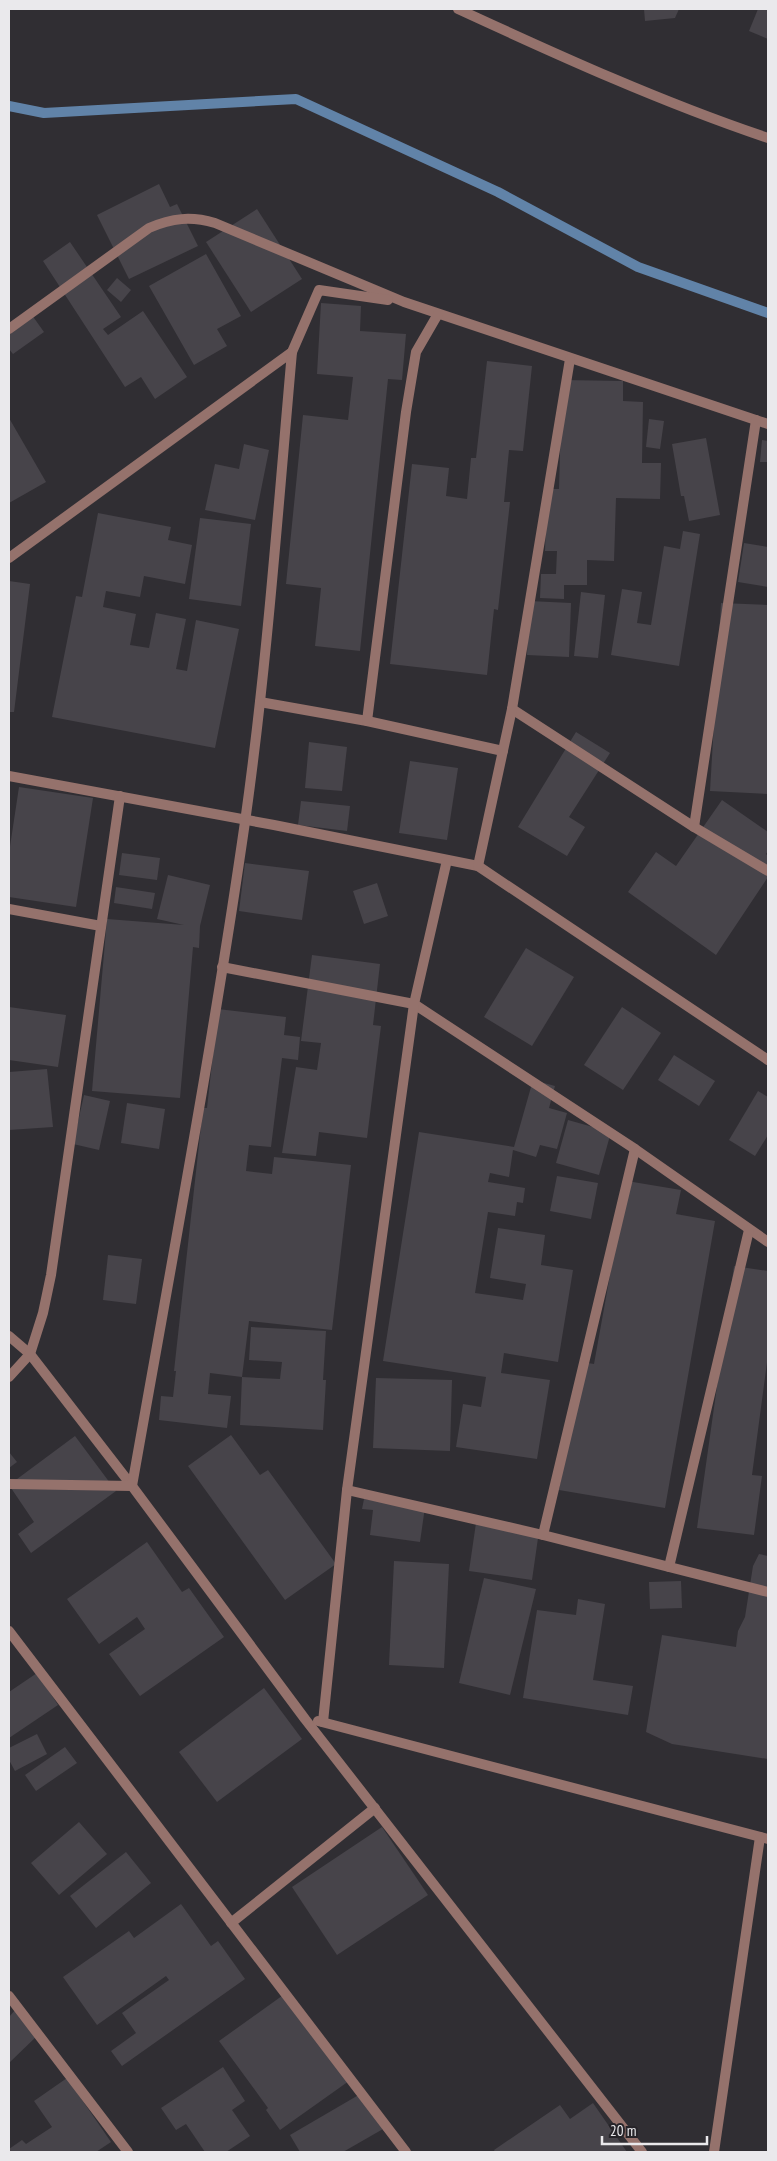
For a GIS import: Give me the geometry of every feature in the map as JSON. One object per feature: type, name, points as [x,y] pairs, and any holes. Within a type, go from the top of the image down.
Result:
[{"type":"street","points":[[458,9],[601,75],[768,138]]},
{"type":"street","points":[[9,329],[137,235],[161,223],[186,218],[200,218],[216,222],[404,302],[768,424]]},
{"type":"street","points":[[132,1486],[222,967],[245,820],[260,702],[292,352],[319,290],[404,302]]},
{"type":"street","points":[[367,721],[406,412],[416,352],[438,314]]},
{"type":"street","points":[[9,558],[292,352]]},
{"type":"street","points":[[478,866],[512,709],[570,359]]},
{"type":"street","points":[[694,827],[756,420]]},
{"type":"street","points":[[260,702],[367,721],[503,751]]},
{"type":"street","points":[[512,709],[694,827],[768,871]]},
{"type":"street","points":[[9,776],[478,866],[768,1060]]},
{"type":"street","points":[[9,1378],[30,1354],[43,1313],[52,1275],[120,796]]},
{"type":"street","points":[[323,1722],[347,1490],[414,1004],[447,860]]},
{"type":"street","points":[[9,909],[101,926]]},
{"type":"street","points":[[222,967],[414,1004],[635,1149],[768,1242]]},
{"type":"street","points":[[543,1535],[635,1149]]},
{"type":"street","points":[[669,1567],[749,1230]]},
{"type":"street","points":[[9,1336],[30,1354],[132,1486],[305,1719],[642,2152]]},
{"type":"street","points":[[9,1484],[132,1486]]},
{"type":"street","points":[[347,1490],[543,1535],[768,1592]]},
{"type":"street","points":[[9,1631],[406,2152]]},
{"type":"street","points":[[305,1719],[323,1722],[764,1838],[714,2152]]},
{"type":"street","points":[[231,1923],[374,1808]]},
{"type":"street","points":[[9,1996],[128,2152]]},
{"type":"building","points":[[644,9],[679,9],[675,18],[645,21]]},
{"type":"building","points":[[758,9],[768,9],[768,39],[749,31]]},
{"type":"building","points":[[159,184],[170,207],[177,204],[198,246],[129,279],[97,215]]},
{"type":"building","points":[[257,209],[302,279],[251,312],[206,242]]},
{"type":"building","points":[[70,242],[121,317],[103,329],[108,335],[143,311],[187,377],[155,399],[141,377],[125,387],[43,261]]},
{"type":"building","points":[[206,254],[241,316],[217,329],[227,346],[194,365],[149,286]]},
{"type":"building","points":[[117,278],[131,290],[121,302],[107,290]]},
{"type":"building","points":[[321,303],[361,306],[360,331],[406,334],[402,380],[388,379],[360,651],[315,646],[321,588],[286,584],[303,415],[348,420],[353,377],[317,374]]},
{"type":"building","points":[[29,311],[44,332],[13,354],[9,349],[9,325]]},
{"type":"building","points":[[487,361],[532,366],[523,451],[509,450],[504,502],[510,502],[498,610],[494,609],[487,675],[390,664],[412,464],[449,468],[446,496],[467,499],[471,458],[476,458]]},
{"type":"building","points":[[562,380],[623,381],[623,401],[643,402],[642,463],[661,463],[660,499],[616,498],[614,561],[587,560],[587,585],[564,585],[564,599],[540,598],[541,574],[556,574],[557,551],[545,551],[547,489],[559,489]]},
{"type":"building","points":[[9,418],[46,482],[9,503]]},
{"type":"building","points":[[649,419],[664,421],[660,449],[646,447]]},
{"type":"building","points":[[706,438],[720,515],[689,521],[684,496],[681,496],[672,444]]},
{"type":"building","points":[[762,440],[768,441],[768,462],[760,462]]},
{"type":"building","points":[[244,444],[269,450],[255,520],[205,510],[215,464],[239,469]]},
{"type":"building","points":[[98,513],[171,527],[168,540],[192,545],[185,584],[144,576],[140,597],[106,591],[103,607],[136,614],[130,645],[149,648],[156,613],[186,619],[176,669],[187,671],[196,620],[239,629],[215,748],[52,717],[76,596],[82,597]]},
{"type":"building","points":[[200,518],[251,524],[241,606],[189,599]]},
{"type":"building","points":[[683,531],[700,534],[679,666],[611,655],[622,589],[642,592],[637,623],[651,625],[664,546],[680,549]]},
{"type":"building","points":[[744,543],[768,547],[768,587],[738,582]]},
{"type":"building","points":[[9,581],[30,584],[14,712],[9,712]]},
{"type":"building","points":[[581,592],[605,595],[598,658],[574,656]]},
{"type":"building","points":[[529,601],[571,603],[569,657],[527,655]]},
{"type":"building","points":[[721,603],[768,605],[768,794],[710,791]]},
{"type":"building","points":[[576,732],[610,753],[569,817],[585,827],[567,856],[518,827]]},
{"type":"building","points":[[309,742],[347,747],[342,791],[305,788]]},
{"type":"building","points":[[410,761],[458,768],[447,840],[399,833]]},
{"type":"building","points":[[19,787],[93,798],[76,907],[9,897],[9,853]]},
{"type":"building","points":[[722,800],[768,832],[768,851],[766,854],[768,856],[768,877],[716,955],[628,892],[656,852],[676,866]]},
{"type":"building","points":[[301,801],[350,806],[347,831],[298,825]]},
{"type":"building","points":[[122,853],[160,858],[157,880],[119,875]]},
{"type":"building","points":[[245,863],[309,871],[302,920],[239,911]]},
{"type":"building","points":[[168,875],[210,885],[200,926],[199,948],[193,947],[180,1098],[92,1091],[107,919],[184,925],[157,919]]},
{"type":"building","points":[[377,883],[388,916],[364,924],[353,891]]},
{"type":"building","points":[[116,887],[155,893],[152,909],[114,903]]},
{"type":"building","points":[[526,948],[574,977],[532,1046],[484,1017]]},
{"type":"building","points":[[312,955],[380,964],[373,1025],[381,1026],[367,1138],[319,1132],[316,1156],[282,1153],[296,1067],[317,1070],[321,1043],[301,1041]]},
{"type":"building","points":[[9,1007],[66,1015],[58,1067],[9,1060]]},
{"type":"building","points":[[622,1007],[661,1033],[623,1090],[584,1065]]},
{"type":"building","points":[[218,1009],[286,1017],[284,1035],[300,1037],[298,1060],[282,1058],[271,1147],[249,1145],[246,1171],[272,1174],[274,1157],[351,1165],[332,1330],[249,1321],[242,1377],[210,1373],[208,1394],[231,1396],[227,1428],[159,1420],[161,1396],[173,1397],[176,1371],[174,1371],[203,1108],[207,1108]]},
{"type":"building","points":[[674,1055],[715,1081],[699,1106],[658,1080]]},
{"type":"building","points":[[47,1069],[53,1127],[9,1130],[9,1072]]},
{"type":"building","points":[[533,1080],[555,1086],[549,1108],[567,1113],[557,1149],[540,1145],[536,1157],[513,1150],[509,1177],[490,1173],[488,1182],[525,1188],[523,1203],[517,1202],[515,1216],[488,1212],[475,1293],[523,1300],[526,1284],[490,1278],[498,1228],[545,1235],[541,1265],[573,1270],[558,1362],[504,1353],[501,1373],[550,1380],[537,1459],[456,1447],[463,1404],[481,1407],[486,1377],[383,1361],[419,1132],[514,1147]]},
{"type":"building","points":[[758,1091],[768,1097],[768,1135],[755,1156],[729,1140]]},
{"type":"building","points":[[84,1095],[110,1101],[99,1150],[73,1144]]},
{"type":"building","points":[[127,1103],[165,1109],[159,1149],[121,1143]]},
{"type":"building","points":[[568,1120],[611,1132],[599,1175],[556,1163]]},
{"type":"building","points":[[557,1176],[598,1183],[591,1219],[550,1211]]},
{"type":"building","points":[[627,1181],[681,1190],[676,1214],[715,1221],[665,1508],[559,1490],[582,1362],[594,1364]]},
{"type":"building","points":[[108,1255],[142,1259],[136,1304],[103,1300]]},
{"type":"building","points":[[734,1266],[768,1271],[768,1355],[752,1475],[762,1476],[754,1535],[697,1528]]},
{"type":"building","points":[[251,1327],[326,1331],[323,1380],[326,1380],[323,1430],[240,1425],[242,1377],[280,1379],[282,1362],[249,1360]]},
{"type":"building","points":[[376,1378],[452,1380],[450,1451],[373,1448]]},
{"type":"building","points":[[231,1435],[260,1475],[268,1470],[336,1564],[285,1600],[188,1466]]},
{"type":"building","points":[[75,1436],[116,1491],[31,1553],[18,1534],[34,1522],[9,1485]]},
{"type":"building","points":[[9,1452],[17,1462],[9,1468]]},
{"type":"building","points":[[364,1499],[425,1507],[420,1542],[370,1535],[373,1510],[362,1509]]},
{"type":"building","points":[[476,1523],[539,1531],[532,1580],[469,1571]]},
{"type":"building","points":[[147,1542],[182,1592],[189,1588],[224,1637],[140,1696],[109,1654],[145,1629],[137,1617],[99,1644],[67,1599]]},
{"type":"building","points":[[759,1554],[768,1556],[768,1759],[672,1744],[646,1732],[662,1635],[736,1647],[738,1631],[745,1617],[753,1566]]},
{"type":"building","points":[[394,1561],[449,1564],[444,1668],[389,1665]]},
{"type":"building","points":[[484,1578],[536,1589],[510,1695],[459,1683]]},
{"type":"building","points":[[681,1581],[682,1608],[650,1609],[649,1582]]},
{"type":"building","points":[[578,1599],[605,1604],[593,1680],[633,1686],[628,1715],[523,1698],[537,1610],[576,1615]]},
{"type":"building","points":[[37,1673],[58,1705],[9,1738],[9,1692]]},
{"type":"building","points":[[264,1688],[302,1739],[217,1802],[179,1752]]},
{"type":"building","points":[[37,1734],[47,1754],[15,1771],[9,1760],[9,1748]]},
{"type":"building","points":[[65,1747],[77,1763],[36,1791],[25,1775]]},
{"type":"building","points":[[79,1822],[107,1854],[59,1895],[31,1863]]},
{"type":"building","points":[[382,1827],[428,1895],[337,1955],[292,1887]]},
{"type":"building","points":[[126,1852],[151,1883],[96,1928],[70,1896]]},
{"type":"building","points":[[181,1904],[211,1946],[218,1941],[245,1979],[122,2066],[111,2051],[136,2033],[122,2013],[169,1980],[166,1976],[97,2025],[63,1977],[129,1931],[134,1938]]},
{"type":"building","points":[[286,1993],[349,2081],[280,2130],[266,2110],[268,2108],[219,2041]]},
{"type":"building","points":[[16,2009],[40,2033],[9,2063],[9,2017]]},
{"type":"building","points":[[223,2067],[245,2101],[232,2110],[250,2136],[226,2152],[205,2152],[186,2124],[176,2130],[161,2108]]},
{"type":"building","points":[[67,2078],[111,2142],[96,2152],[9,2152],[9,2149],[22,2140],[26,2144],[52,2127],[34,2101]]},
{"type":"building","points":[[362,2093],[383,2129],[343,2152],[300,2152],[290,2135]]},
{"type":"building","points":[[593,2103],[627,2152],[495,2152],[494,2150],[560,2105],[570,2119]]},
{"type":"waterway","points":[[9,106],[44,113],[296,99],[498,192],[638,267],[768,313]]}]
